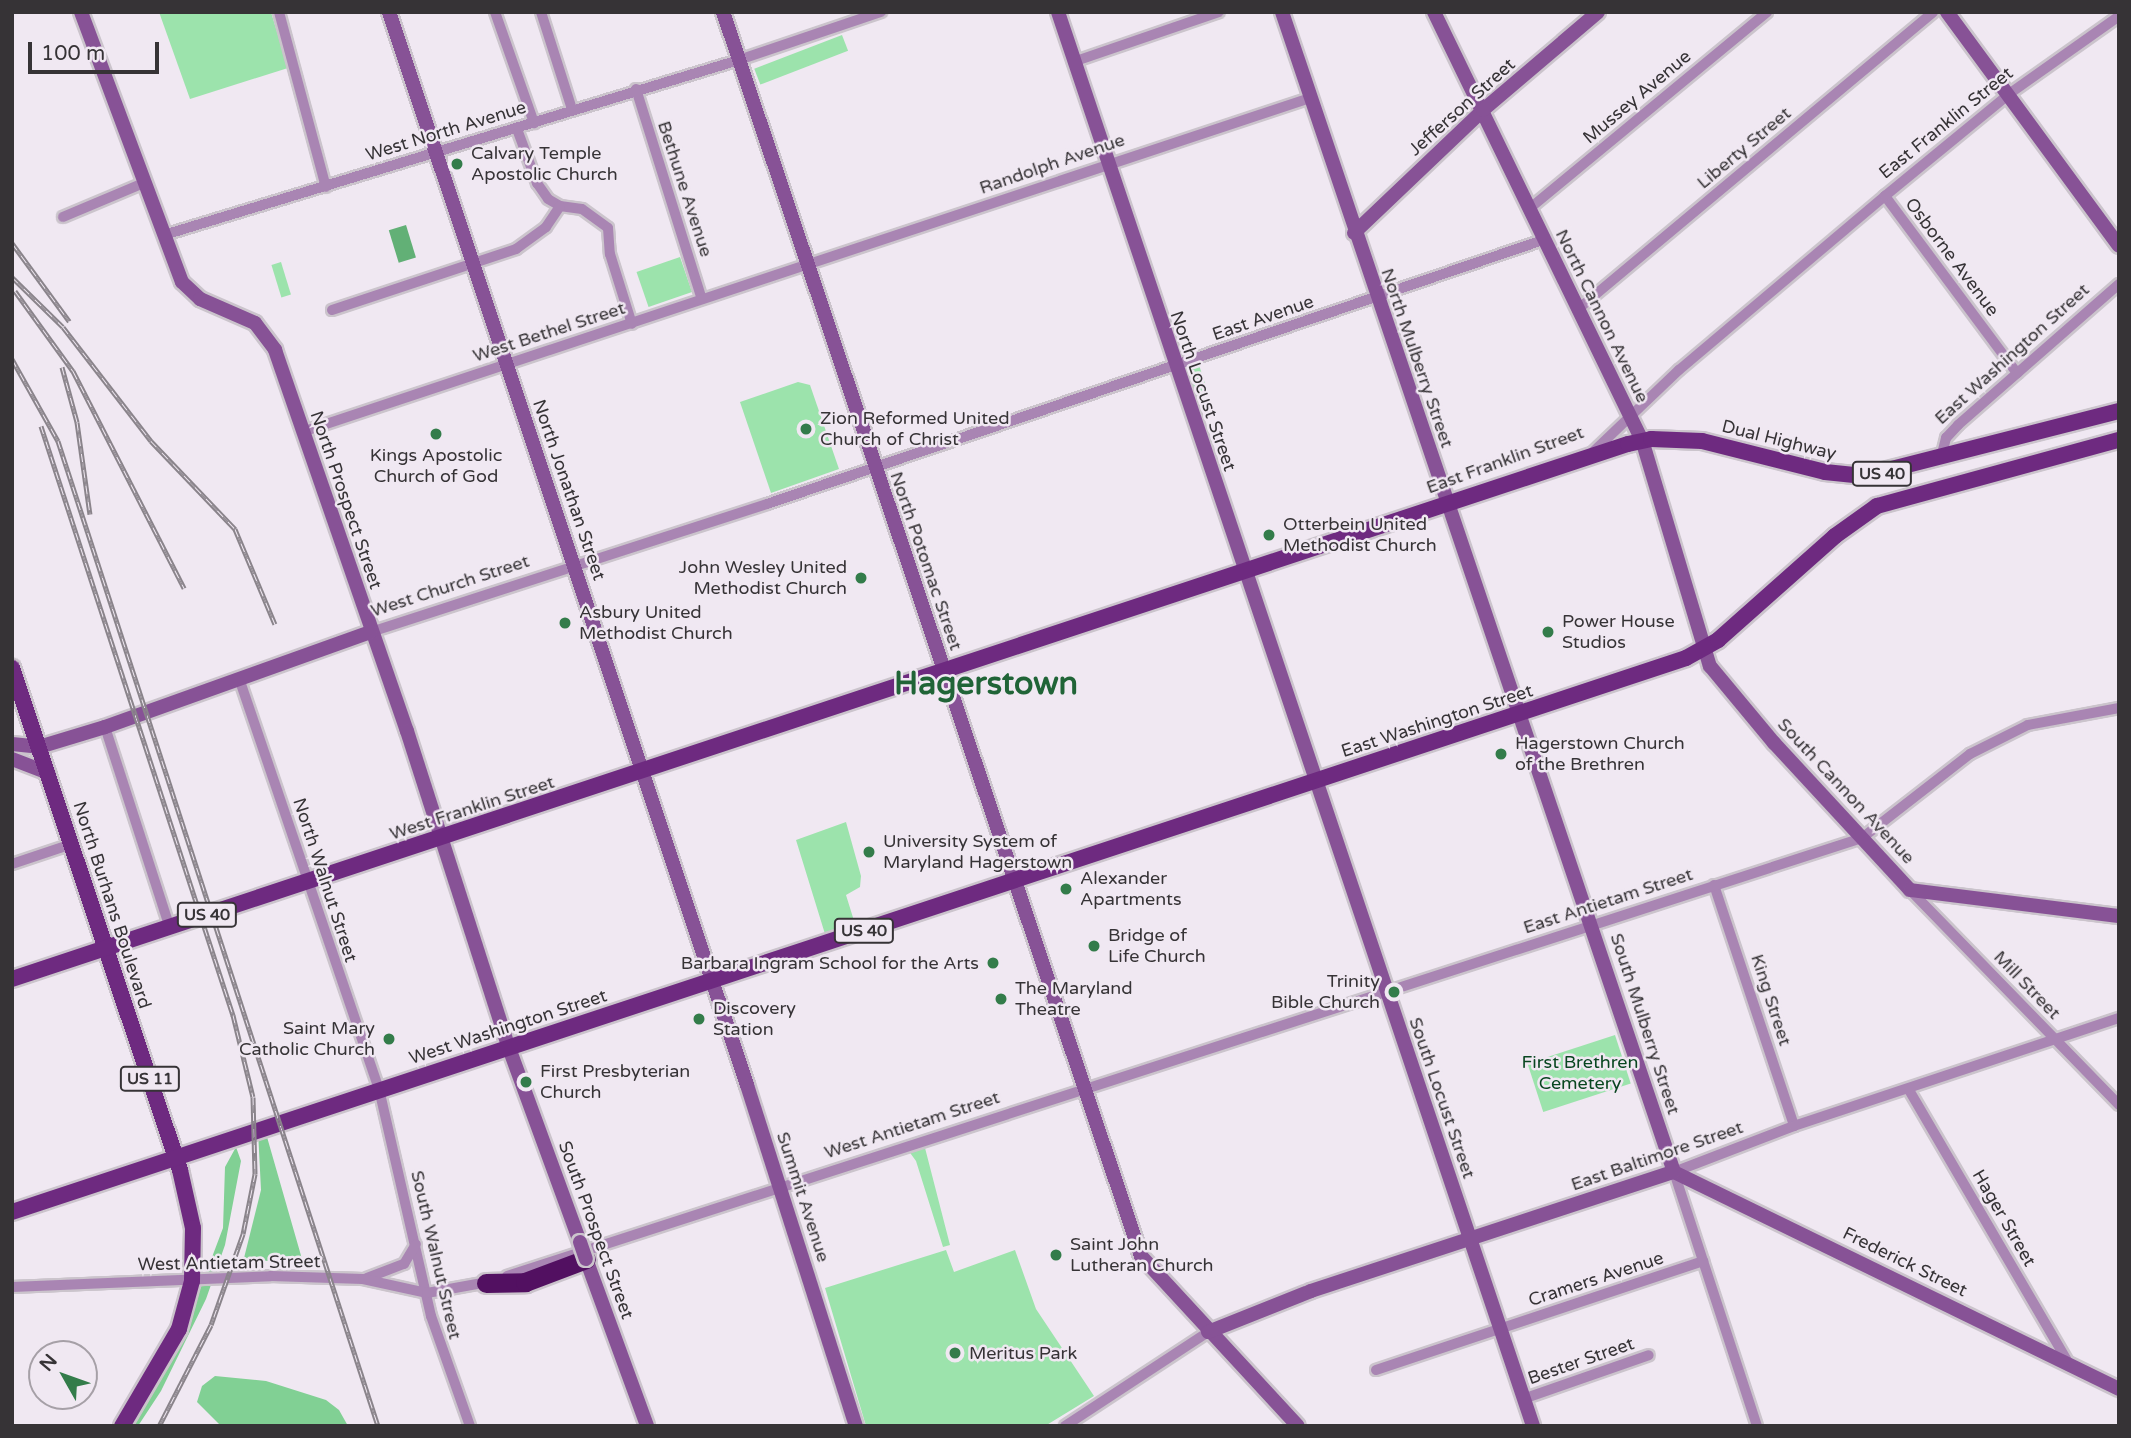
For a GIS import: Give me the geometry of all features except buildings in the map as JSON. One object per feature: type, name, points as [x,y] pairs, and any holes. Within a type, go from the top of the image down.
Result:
[{"type":"highway","points":[[486,1283],[525,1282],[583,1251]]},
{"type":"main road","name":"North Prospect Street","points":[[81,12],[164,235],[188,290],[254,322],[269,338],[407,731],[439,840],[509,1048]]},
{"type":"main road","name":"North Jonathan Street","points":[[389,12],[712,981]]},
{"type":"main road","name":"North Potomac Street","points":[[723,12],[806,266],[1141,1256],[1208,1332],[1298,1426]]},
{"type":"main road","name":"North Locust Street","points":[[1058,12],[1174,366],[1315,781]]},
{"type":"main road","name":"North Mulberry Street","points":[[1282,12],[1517,715]]},
{"type":"main road","name":"North Cannon Avenue","points":[[1434,12],[1642,440],[1704,650]]},
{"type":"main road","name":"Jefferson Street","points":[[1354,233],[1483,110],[1598,12]]},
{"type":"main road","points":[[1947,12],[2119,246]]},
{"type":"main road","name":"Dual Highway","points":[[1592,453],[1642,440],[1702,441],[1847,476],[1886,473],[2119,411]]},
{"type":"main road","name":"East Washington Street","points":[[1016,881],[1704,650],[1835,537],[1892,500],[2114,442]]},
{"type":"main road","name":"East Franklin Street","points":[[944,673],[1592,453]]},
{"type":"main road","name":"West Church Street","points":[[39,747],[240,681],[371,632]]},
{"type":"main road","name":"South Cannon Avenue","points":[[1704,650],[1710,666],[1767,734],[1910,890],[2119,916]]},
{"type":"main road","name":"North Burhans Boulevard","points":[[12,668],[175,1155]]},
{"type":"main road","name":"West Franklin Street","points":[[12,979],[944,673]]},
{"type":"main road","name":"South Mulberry Street","points":[[1517,715],[1591,923],[1674,1172]]},
{"type":"main road","points":[[12,744],[39,747]]},
{"type":"main road","points":[[12,759],[48,773]]},
{"type":"main road","name":"South Locust Street","points":[[1315,781],[1533,1426]]},
{"type":"main road","name":"West Washington Street","points":[[12,1212],[175,1155],[1016,881]]},
{"type":"main road","name":"Summit Avenue","points":[[712,981],[856,1426]]},
{"type":"main road","name":"South Prospect Street","points":[[509,1048],[647,1426]]},
{"type":"main road","name":"US 11","points":[[122,1426],[168,1354],[192,1280],[193,1228],[175,1155]]},
{"type":"main road","name":"East Baltimore Street","points":[[1208,1332],[1246,1314],[1674,1172]]},
{"type":"main road","name":"Frederick Street","points":[[1674,1172],[2119,1389]]},
{"type":"street","points":[[279,12],[326,187]]},
{"type":"street","points":[[495,12],[534,123]]},
{"type":"street","points":[[541,12],[572,109]]},
{"type":"street","name":"West North Avenue","points":[[164,235],[517,129],[572,109],[738,60],[881,12]]},
{"type":"street","points":[[1073,62],[1219,12]]},
{"type":"street","name":"Mussey Avenue","points":[[1529,209],[1767,12]]},
{"type":"street","name":"Liberty Street","points":[[1577,310],[1933,12]]},
{"type":"street","name":"East Franklin Street","points":[[1592,453],[1629,414],[1885,196],[2009,94],[2119,16]]},
{"type":"street","name":"Bethune Avenue","points":[[636,89],[702,299]]},
{"type":"street","name":"Randolph Avenue","points":[[806,266],[1107,162],[1310,98]]},
{"type":"street","points":[[517,129],[537,183],[559,206],[582,209],[608,229],[610,254],[632,324]]},
{"type":"street","points":[[63,217],[144,183]]},
{"type":"street","name":"Osborne Avenue","points":[[1885,196],[2017,373]]},
{"type":"street","points":[[332,310],[472,265],[534,239],[559,206]]},
{"type":"street","name":"East Avenue","points":[[874,468],[1543,240]]},
{"type":"street","name":"West Bethel Street","points":[[302,432],[806,266]]},
{"type":"street","name":"East Washington Street","points":[[1941,458],[1945,438],[2119,284]]},
{"type":"street","name":"West Church Street","points":[[371,632],[874,468]]},
{"type":"street","name":"North Walnut Street","points":[[240,681],[379,1090]]},
{"type":"street","name":"East Antietam Street","points":[[1084,1087],[1105,1085],[1591,923],[1861,838],[1938,776],[1979,749],[2028,725],[2119,708]]},
{"type":"street","points":[[105,727],[170,928]]},
{"type":"street","points":[[12,864],[72,844]]},
{"type":"street","name":"King Street","points":[[1714,885],[1794,1126]]},
{"type":"street","name":"Mill Street","points":[[1910,890],[2119,1105]]},
{"type":"street","name":"East Baltimore Street","points":[[1674,1172],[1794,1126],[1909,1090],[2119,1018]]},
{"type":"street","name":"West Antietam Street","points":[[12,1287],[271,1276],[363,1279],[427,1293],[486,1283],[1084,1087]]},
{"type":"street","name":"South Walnut Street","points":[[379,1090],[448,1374],[470,1426]]},
{"type":"street","name":"Hager Street","points":[[1909,1090],[2069,1364]]},
{"type":"street","name":"South Mulberry Street","points":[[1674,1172],[1757,1424]]},
{"type":"street","points":[[363,1279],[404,1264],[416,1244]]},
{"type":"street","name":"Cramers Avenue","points":[[1376,1370],[1703,1261]]},
{"type":"street","points":[[1065,1426],[1208,1332]]},
{"type":"street","name":"Bester Street","points":[[1523,1399],[1649,1355]]},
{"type":"street","points":[[1744,1426],[1757,1424]]},
{"type":"green space","points":[[159,12],[271,12],[288,68],[190,99]]},
{"type":"green space","points":[[842,35],[848,51],[760,85],[754,69]]},
{"type":"green space","points":[[680,257],[692,292],[649,307],[637,272]]},
{"type":"green space","points":[[281,262],[291,295],[281,297],[271,265]]},
{"type":"green space","points":[[1199,365],[1209,395],[1194,400],[1184,370]]},
{"type":"green space","points":[[798,382],[810,385],[839,469],[771,493],[740,402]]},
{"type":"green space","points":[[846,822],[861,876],[860,887],[846,895],[855,924],[825,934],[796,840]]},
{"type":"green space","name":"First Brethren Cemetery","points":[[1615,1035],[1631,1084],[1543,1112],[1528,1063]]},
{"type":"green space","points":[[924,1144],[950,1245],[943,1247],[916,1161],[908,1150]]},
{"type":"green space","name":"Meritus Park","points":[[946,1250],[954,1272],[1015,1250],[1036,1309],[1094,1396],[1045,1426],[866,1426],[825,1288]]},
{"type":"shaded area","points":[[406,225],[416,258],[399,263],[389,230]]},
{"type":"shaded area","points":[[265,1130],[302,1259],[243,1262],[261,1190],[258,1131]]},
{"type":"shaded area","points":[[236,1147],[241,1161],[225,1245],[206,1299],[161,1391],[138,1426],[126,1426],[194,1305],[223,1228],[225,1167]]},
{"type":"shaded area","points":[[215,1376],[266,1381],[326,1400],[339,1410],[348,1426],[221,1426],[197,1402],[202,1386]]},
{"type":"railway","points":[[12,243],[69,321]]},
{"type":"railway","points":[[12,277],[63,327],[151,441],[235,529],[275,624]]},
{"type":"railway","points":[[15,291],[73,371],[184,588]]},
{"type":"railway","points":[[12,359],[58,441],[378,1426]]},
{"type":"railway","points":[[62,367],[77,422],[90,514]]},
{"type":"railway","points":[[41,426],[233,1015],[253,1097],[255,1174],[243,1234],[211,1325],[159,1426]]},
{"type":"place","name":"Calvary Temple Apostolic Church","points":[[457,164]]},
{"type":"place","name":"Zion Reformed United Church of Christ","points":[[806,429]]},
{"type":"place","name":"Kings Apostolic Church of God","points":[[436,434]]},
{"type":"place","name":"Otterbein United Methodist Church","points":[[1269,535]]},
{"type":"place","name":"John Wesley United Methodist Church","points":[[861,578]]},
{"type":"place","name":"Asbury United Methodist Church","points":[[565,623]]},
{"type":"place","name":"Power House Studios","points":[[1548,632]]},
{"type":"place","name":"Hagerstown Church of the Brethren","points":[[1501,754]]},
{"type":"place","name":"University System of Maryland Hagerstown","points":[[869,852]]},
{"type":"place","name":"Alexander Apartments","points":[[1066,889]]},
{"type":"place","name":"Bridge of Life Church","points":[[1094,946]]},
{"type":"place","name":"Barbara Ingram School for the Arts","points":[[993,963]]},
{"type":"place","name":"Trinity Bible Church","points":[[1394,992]]},
{"type":"place","name":"The Maryland Theatre","points":[[1001,999]]},
{"type":"place","name":"Discovery Station","points":[[699,1019]]},
{"type":"place","name":"Saint Mary Catholic Church","points":[[389,1039]]},
{"type":"place","name":"First Presbyterian Church","points":[[526,1082]]},
{"type":"place","name":"Saint John Lutheran Church","points":[[1056,1255]]},
{"type":"place","name":"Meritus Park","points":[[955,1353]]},
{"type":"district","name":"Hagerstown","points":[[986,684]]}]
